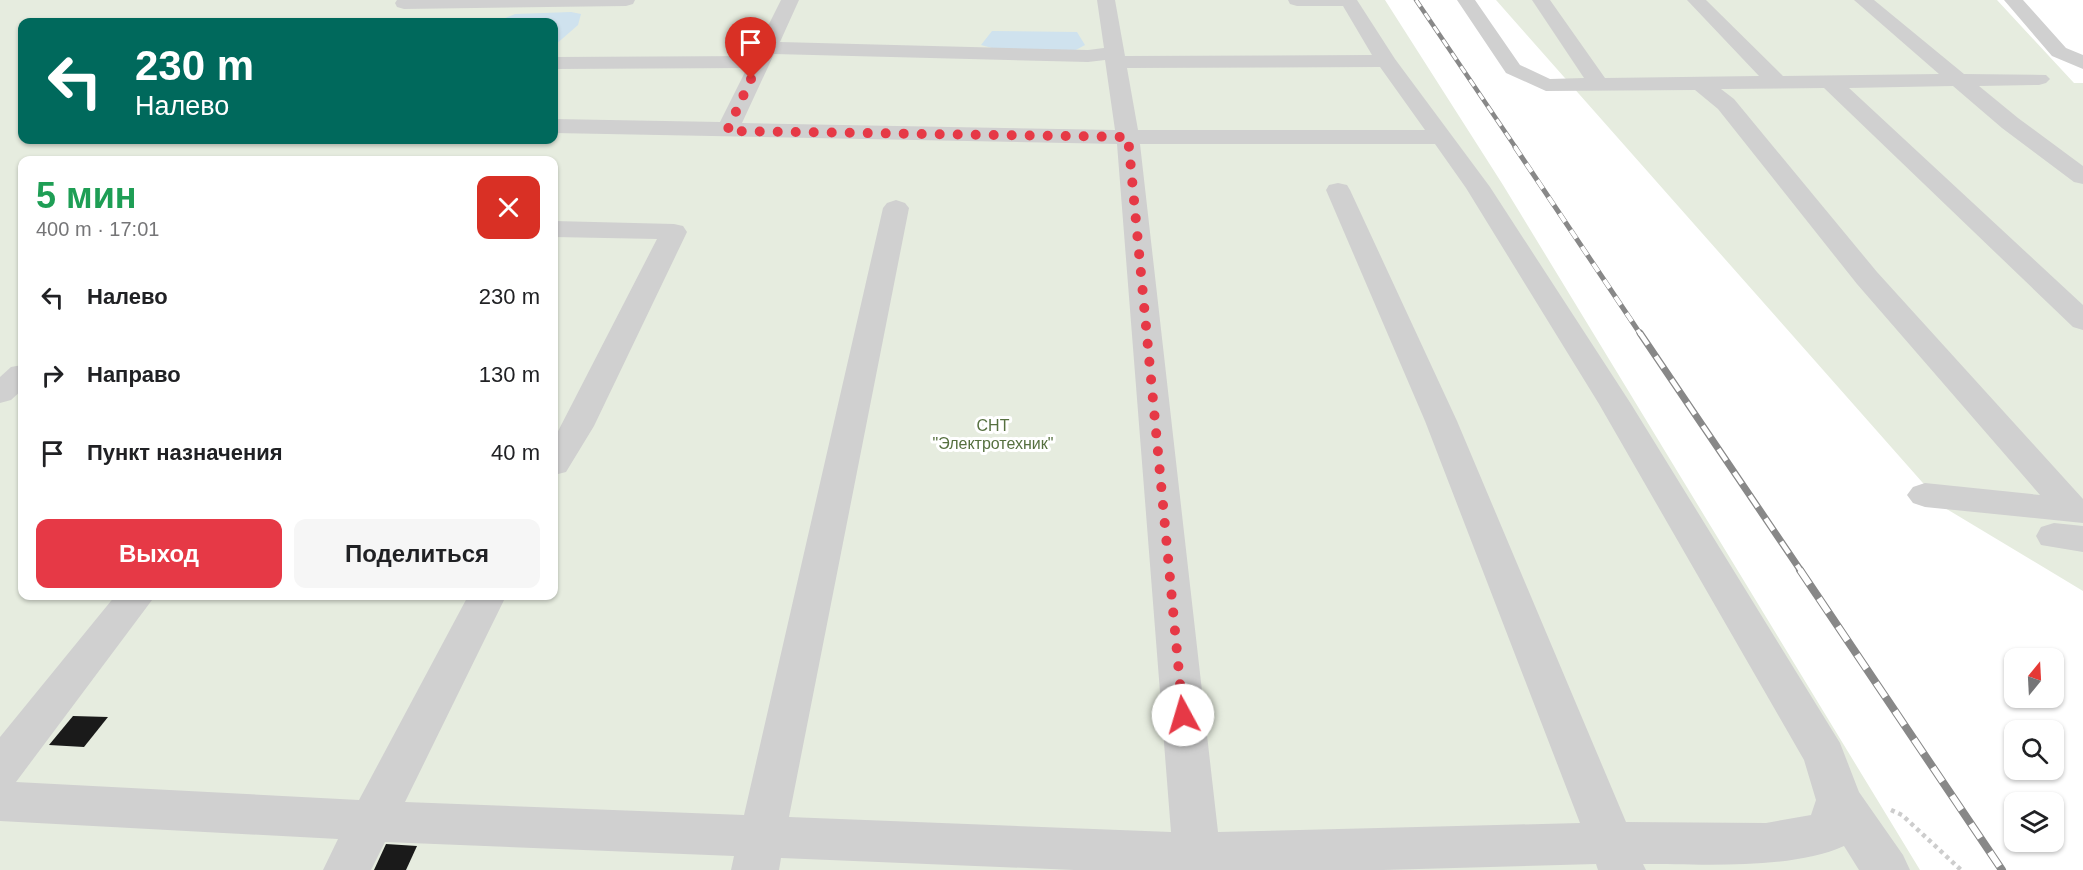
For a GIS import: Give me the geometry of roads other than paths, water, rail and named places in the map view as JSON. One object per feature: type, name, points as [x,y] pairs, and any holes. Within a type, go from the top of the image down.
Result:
[{"type":"street","points":[[404,3],[509,1],[559,4],[626,0]]},
{"type":"street","points":[[727,131],[790,0]]},
{"type":"street","points":[[1106,0],[1128,137],[1197,862]]},
{"type":"street","points":[[1297,0],[1348,0],[1386,61],[1478,187],[1615,404],[1825,756],[1839,800],[1886,870]]},
{"type":"street","points":[[1466,0],[1513,69],[1546,86],[1700,82],[2040,79]]},
{"type":"street","points":[[1541,0],[1599,84]]},
{"type":"street","points":[[1696,0],[1776,82]]},
{"type":"street","points":[[1863,0],[2010,123],[2083,177]]},
{"type":"street","points":[[2013,0],[2059,52],[2083,63]]},
{"type":"street","points":[[558,63],[762,55],[1088,56],[1386,61]]},
{"type":"street","points":[[1829,81],[2083,321]]},
{"type":"street","points":[[1700,82],[1726,104],[1867,278],[2073,524]]},
{"type":"street","points":[[558,126],[1128,137],[1443,137]]},
{"type":"street","points":[[1338,190],[1441,421],[1617,857]]},
{"type":"street","points":[[759,853],[896,208]]},
{"type":"street","points":[[558,229],[674,232],[578,426],[558,458]]},
{"type":"street","points":[[0,393],[18,377]]},
{"type":"street","points":[[1925,495],[2073,524]]},
{"type":"street","points":[[0,770],[133,600]]},
{"type":"street","points":[[347,870],[485,600]]},
{"type":"street","points":[[0,801],[372,821],[759,853],[1197,862],[1617,857],[1766,844],[1827,832],[1839,800]]},
{"type":"water","points":[[571,12],[581,14],[578,25],[558,42],[558,18],[505,18],[515,14]]},
{"type":"water","points":[[992,31],[1077,32],[1085,45],[1074,51],[992,48],[981,45]]},
{"type":"railway","points":[[1416,0],[1516,148]]},
{"type":"railway","points":[[1515,147],[1641,335]]},
{"type":"railway","points":[[1640,333],[1801,571]]},
{"type":"railway","points":[[1800,570],[2002,870]]},
{"type":"park label","name":"СНТ \"Электротехник\"","points":[[993,434]]}]
